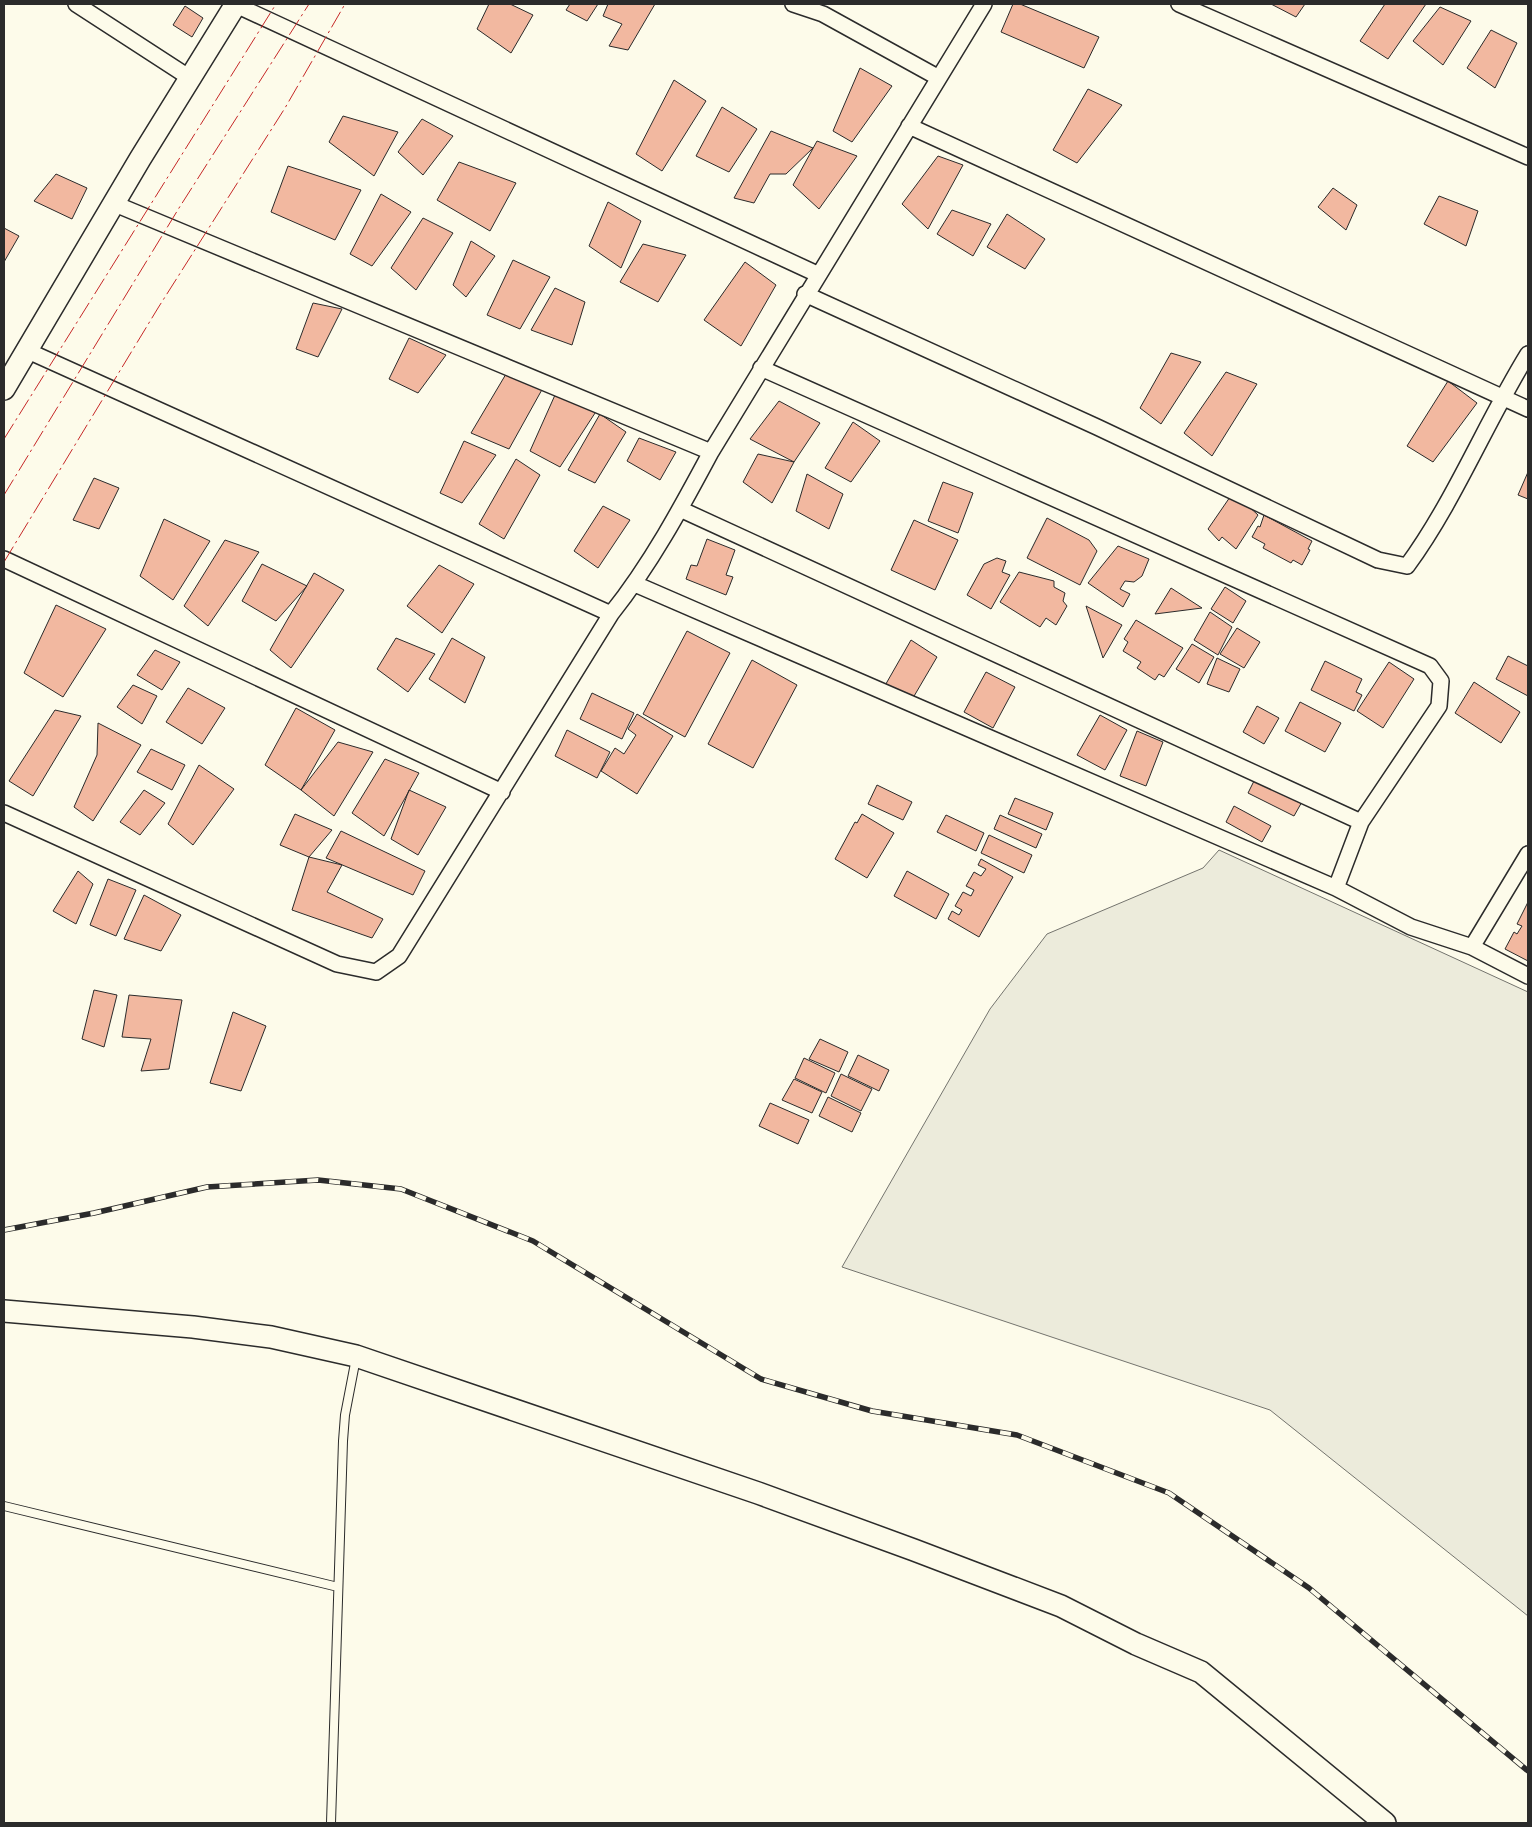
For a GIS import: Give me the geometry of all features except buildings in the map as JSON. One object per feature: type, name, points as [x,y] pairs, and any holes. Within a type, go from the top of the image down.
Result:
[{"type":"street","points":[[76,4],[190,78]]},
{"type":"street","points":[[4,389],[236,4],[817,274]]},
{"type":"street","points":[[793,4],[823,14],[939,78]]},
{"type":"street","points":[[4,813],[337,964],[376,972],[400,956],[611,614],[635,584],[680,509],[710,452],[817,274],[984,4]]},
{"type":"street","points":[[1179,4],[1528,158]]},
{"type":"street","points":[[909,126],[1528,409]]},
{"type":"street","points":[[115,204],[710,452]]},
{"type":"street","points":[[805,294],[1097,427],[1378,560],[1407,566],[1424,542],[1502,396],[1528,354]]},
{"type":"street","points":[[28,351],[611,614]]},
{"type":"street","points":[[761,368],[1430,666],[1440,681],[1439,706],[1361,822],[1336,888]]},
{"type":"street","points":[[680,509],[1361,822]]},
{"type":"street","points":[[4,559],[502,792]]},
{"type":"street","points":[[635,584],[1336,888],[1411,927],[1472,947],[1528,976]]},
{"type":"street","points":[[1472,947],[1528,854]]},
{"type":"street","points":[[4,1311],[213,1329],[271,1337],[356,1356],[758,1493],[1061,1606],[1136,1644],[1201,1672],[1385,1823]]},
{"type":"lane","points":[[331,1823],[343,1441],[345,1415],[356,1356]]},
{"type":"lane","points":[[4,1506],[338,1587]]},
{"type":"shaded area","points":[[1219,850],[1528,992],[1528,1616],[1270,1410],[842,1267],[990,1009],[1047,934],[1203,868]]},
{"type":"railway","points":[[4,1230],[94,1213],[207,1187],[318,1180],[401,1189],[533,1241],[761,1379],[872,1411],[1017,1435],[1169,1493],[1309,1588],[1528,1771]]},
{"type":"power","points":[[4,439],[276,4]]},
{"type":"power","points":[[4,495],[179,208],[309,4]]},
{"type":"power","points":[[4,562],[158,308],[285,108],[345,4]]}]
